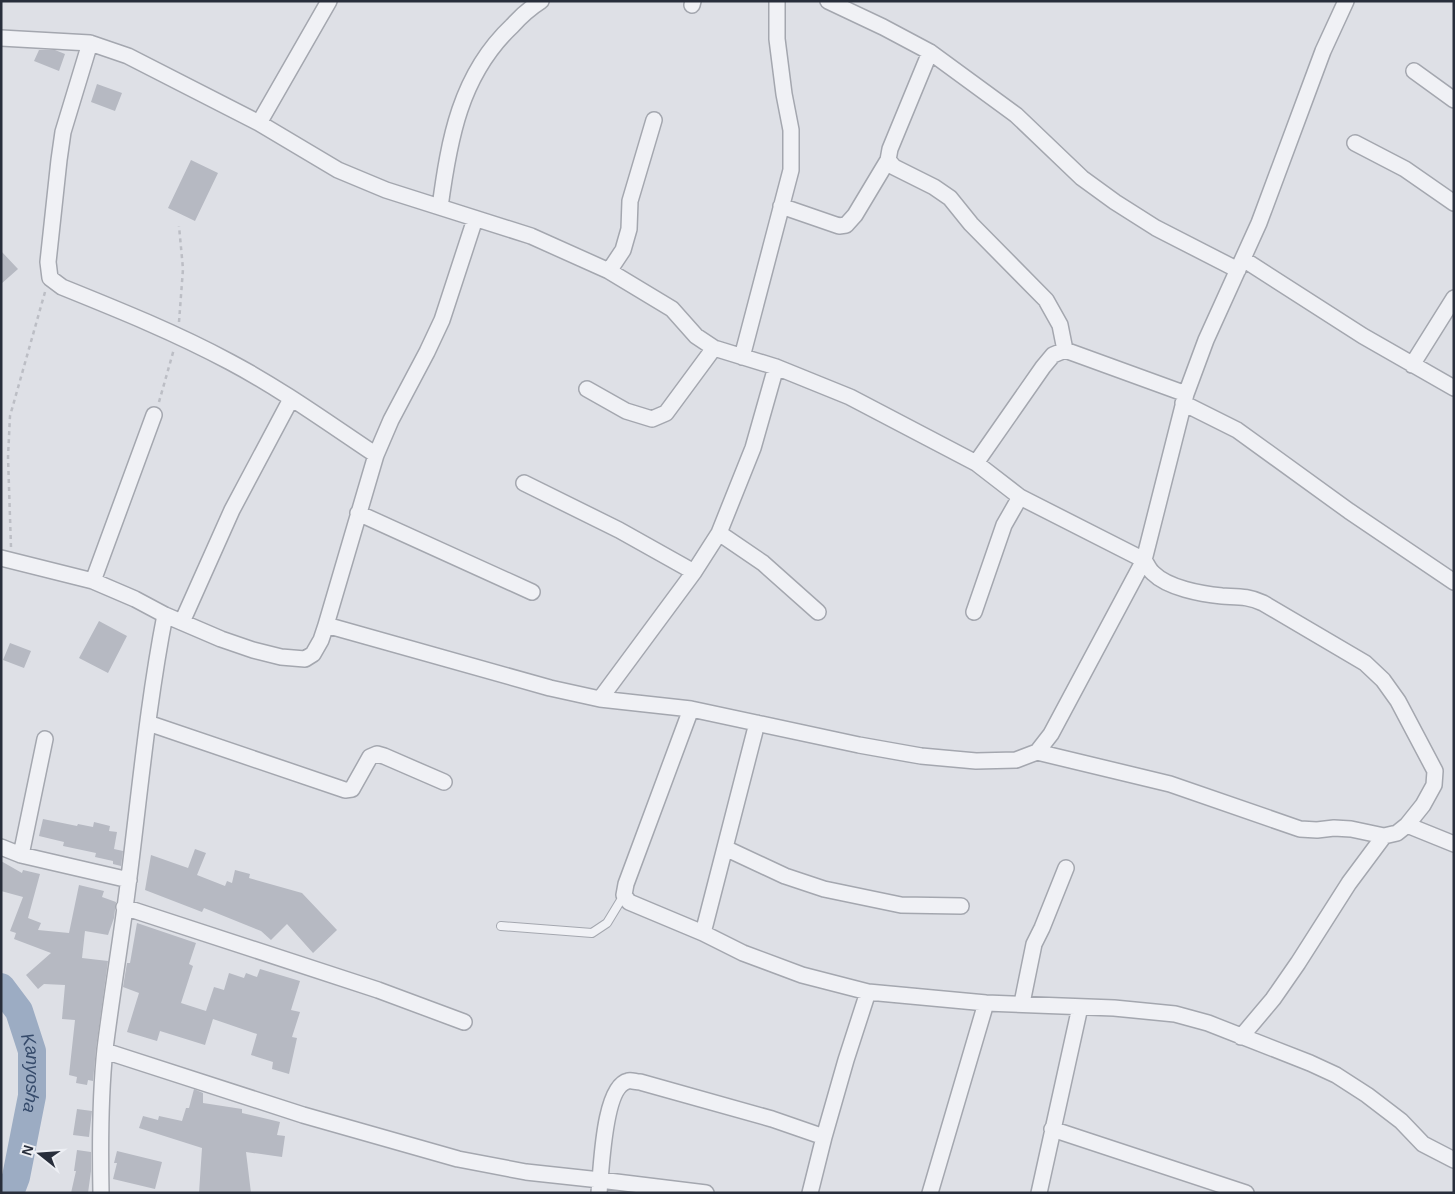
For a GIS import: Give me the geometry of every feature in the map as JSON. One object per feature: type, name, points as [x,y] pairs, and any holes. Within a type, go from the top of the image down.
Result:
[{"type":"street","points":[[259,123],[329,1]]},
{"type":"street","points":[[440,208],[446,160],[462,100],[475,72],[502,35],[530,8],[542,1]]},
{"type":"street","points":[[742,358],[791,170],[790,130],[777,39],[777,1]]},
{"type":"street","points":[[828,1],[930,52],[1016,115],[1082,178],[1156,228],[1241,264],[1454,388]]},
{"type":"street","points":[[326,625],[541,686],[600,699],[691,709],[860,745],[922,756],[986,761],[1016,760],[1037,752],[1051,734],[1144,560],[1184,398],[1206,340],[1259,223],[1323,51],[1346,1]]},
{"type":"street","points":[[1,38],[90,43],[128,56],[259,123],[338,170],[386,190],[531,236],[609,271],[672,309],[696,336],[714,348],[776,367],[850,397],[976,463],[1020,497],[1144,560],[1153,574],[1166,582],[1207,595],[1250,597],[1263,603],[1365,663],[1383,680],[1398,700],[1435,771],[1434,785],[1423,805],[1407,826],[1397,833],[1384,836],[1351,829],[1300,829],[1170,784],[1037,752]]},
{"type":"street","points":[[90,43],[64,132],[59,160],[48,262],[50,278],[62,287],[186,340],[232,363],[376,455]]},
{"type":"street","points":[[781,206],[839,226],[846,225],[855,215],[888,160],[890,149],[930,52]]},
{"type":"street","points":[[1414,71],[1454,100]]},
{"type":"street","points":[[609,271],[623,250],[629,229],[630,201],[654,120]]},
{"type":"street","points":[[1354,143],[1405,169],[1454,203]]},
{"type":"street","points":[[888,160],[894,167],[934,187],[950,198],[971,224],[1046,300],[1060,325],[1065,350]]},
{"type":"street","points":[[6,559],[93,581],[135,599],[165,615],[253,650],[281,657],[305,659],[314,654],[326,625],[376,455],[391,420],[442,320],[475,219]]},
{"type":"street","points":[[1412,365],[1454,298]]},
{"type":"street","points":[[587,389],[626,411],[652,419],[666,413],[714,348]]},
{"type":"street","points":[[976,463],[1043,367],[1053,355],[1065,350],[1184,398],[1244,434],[1349,511],[1454,582]]},
{"type":"street","points":[[600,699],[694,572],[718,533],[753,448],[776,367]]},
{"type":"street","points":[[182,622],[232,510],[291,399]]},
{"type":"street","points":[[93,581],[154,414]]},
{"type":"street","points":[[524,483],[619,530],[694,572]]},
{"type":"street","points":[[974,612],[1004,525],[1020,497]]},
{"type":"street","points":[[358,513],[532,592]]},
{"type":"street","points":[[718,533],[763,563],[818,612]]},
{"type":"street","points":[[101,1193],[100,1131],[105,1051],[129,880],[156,659],[165,615]]},
{"type":"street","points":[[691,709],[626,884],[624,895],[628,902],[703,933],[743,953],[802,975],[868,992],[986,1003],[1176,1014],[1208,1023],[1310,1063],[1336,1076],[1367,1094],[1401,1121],[1423,1144],[1454,1160]]},
{"type":"street","points":[[148,723],[345,790],[352,789],[370,757],[377,754],[444,782]]},
{"type":"street","points":[[703,933],[757,723]]},
{"type":"street","points":[[21,856],[45,740]]},
{"type":"street","points":[[1407,826],[1454,844]]},
{"type":"street","points":[[1242,1036],[1273,999],[1349,882],[1384,836]]},
{"type":"street","points":[[1,847],[21,856],[129,880]]},
{"type":"street","points":[[725,848],[785,876],[824,889],[900,905],[960,906]]},
{"type":"street","points":[[1022,1004],[1034,944],[1066,868]]},
{"type":"street","points":[[124,907],[378,990],[464,1022]]},
{"type":"street","points":[[810,1193],[846,1060],[868,992]]},
{"type":"street","points":[[930,1193],[986,1003]]},
{"type":"street","points":[[1039,1193],[1080,1007]]},
{"type":"street","points":[[105,1051],[303,1115],[458,1159],[600,1186],[706,1193]]},
{"type":"street","points":[[600,1186],[606,1131],[614,1095],[620,1086],[627,1081],[640,1082],[772,1119],[824,1137]]},
{"type":"street","points":[[1052,1129],[1246,1193]]},
{"type":"lane","points":[[501,926],[592,933],[607,923],[624,895]]},
{"type":"path","points":[[6,559],[10,416],[50,278]]},
{"type":"building","points":[[39,50],[55,50],[65,54],[59,71],[34,61]]},
{"type":"building","points":[[97,84],[122,93],[115,111],[91,102]]},
{"type":"building","points":[[191,160],[218,173],[195,221],[168,208]]},
{"type":"building","points":[[1,251],[18,269],[1,284]]},
{"type":"building","points":[[99,621],[127,636],[108,673],[79,658]]},
{"type":"building","points":[[10,643],[31,651],[24,668],[3,660]]},
{"type":"building","points":[[43,819],[77,826],[78,824],[93,827],[94,822],[110,826],[109,831],[117,832],[114,849],[123,851],[121,866],[113,864],[113,861],[95,857],[96,853],[63,846],[64,842],[39,836]]},
{"type":"building","points":[[195,849],[206,853],[197,875],[225,886],[227,881],[232,883],[235,870],[250,874],[249,878],[302,893],[337,930],[313,953],[287,924],[271,940],[261,931],[204,908],[202,912],[145,890],[151,855],[188,868]]},
{"type":"building","points":[[1,861],[22,873],[23,870],[40,874],[28,918],[41,923],[38,930],[69,933],[79,885],[104,891],[102,897],[116,902],[114,918],[108,935],[85,931],[82,958],[108,961],[93,1081],[88,1080],[87,1085],[76,1083],[77,1077],[69,1075],[75,1020],[62,1019],[65,985],[44,984],[38,989],[26,975],[51,953],[14,939],[16,933],[10,931],[23,897],[1,891]]},
{"type":"building","points":[[137,923],[196,943],[189,964],[193,966],[181,1003],[206,1011],[214,987],[224,990],[229,973],[244,978],[246,973],[257,977],[260,969],[300,981],[291,1010],[300,1012],[292,1037],[297,1038],[289,1074],[272,1069],[273,1062],[251,1055],[257,1034],[213,1019],[205,1045],[160,1031],[157,1041],[127,1032],[139,993],[123,987],[127,963],[130,963]]},
{"type":"building","points":[[194,1089],[203,1093],[203,1103],[242,1109],[242,1113],[280,1122],[277,1135],[285,1136],[282,1157],[246,1152],[251,1193],[199,1193],[202,1148],[139,1128],[143,1116],[158,1120],[159,1116],[182,1121],[186,1108],[189,1108]]},
{"type":"building","points":[[77,1109],[92,1111],[89,1137],[73,1135]]},
{"type":"building","points":[[77,1150],[91,1152],[88,1193],[71,1193],[76,1171],[74,1171]]},
{"type":"building","points":[[117,1151],[162,1162],[155,1189],[113,1179],[117,1163],[114,1163]]},
{"type":"waterway","name":"Kanyosha","points":[[1,987],[19,1011],[32,1051],[32,1096],[16,1177],[10,1193]]}]
